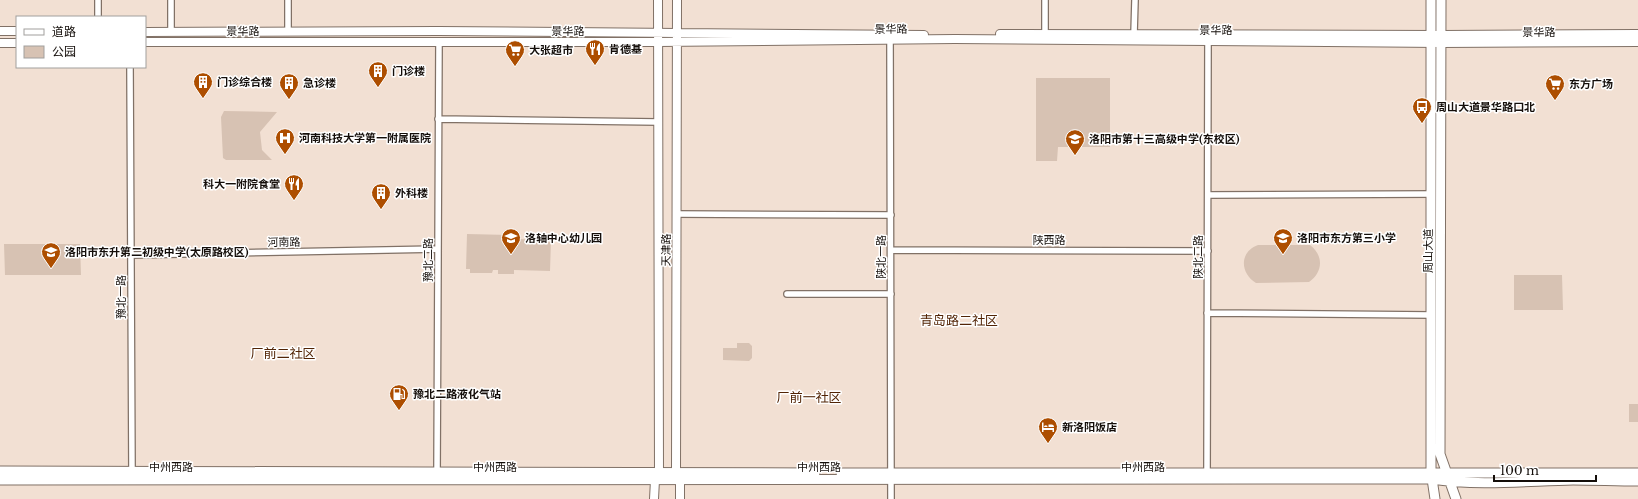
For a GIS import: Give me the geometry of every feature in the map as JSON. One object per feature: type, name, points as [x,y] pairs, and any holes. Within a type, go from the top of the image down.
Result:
[{"type":"main road","name":"天津路","points":[[654,499],[657,476],[658,0]]},
{"type":"main road","name":"天津路","points":[[677,0],[678,476],[680,499]]},
{"type":"main road","name":"周山大道","points":[[1431,0],[1431,476],[1435,499]]},
{"type":"main road","name":"周山大道","points":[[1441,0],[1440,454],[1448,472],[1456,499]]},
{"type":"main road","points":[[0,31],[16,31]]},
{"type":"main road","name":"景华路","points":[[146,32],[658,33],[677,38]]},
{"type":"main road","name":"景华路","points":[[1045,37],[1134,34],[1208,38]]},
{"type":"main road","name":"景华路","points":[[1441,39],[1638,34]]},
{"type":"main road","name":"景华路","points":[[146,42],[658,42],[677,38],[1045,37],[1441,39],[1638,42]]},
{"type":"main road","points":[[0,44],[16,43]]},
{"type":"main road","name":"中州西路","points":[[0,471],[132,475],[657,476],[1431,476],[1448,472],[1638,473]]},
{"type":"main road","name":"中州西路","points":[[0,480],[132,475]]},
{"type":"main road","name":"中州西路","points":[[1431,476],[1451,482],[1511,483],[1574,480],[1638,481]]},
{"type":"street","points":[[98,0],[98,16]]},
{"type":"street","points":[[171,0],[171,32]]},
{"type":"street","points":[[288,0],[288,32]]},
{"type":"street","points":[[1044,0],[1045,37]]},
{"type":"street","points":[[1134,34],[1135,0]]},
{"type":"street","name":"陕北一路","points":[[890,37],[891,499]]},
{"type":"street","name":"陕北二路","points":[[1207,476],[1208,38]]},
{"type":"street","name":"豫北二路","points":[[437,475],[439,41]]},
{"type":"street","name":"豫北一路","points":[[130,68],[132,475]]},
{"type":"street","points":[[438,119],[658,122]]},
{"type":"street","points":[[1208,195],[1431,194]]},
{"type":"street","points":[[677,214],[891,215]]},
{"type":"street","name":"河南路","points":[[131,256],[438,249]]},
{"type":"street","name":"陕西路","points":[[891,250],[1208,251]]},
{"type":"street","points":[[787,294],[891,294]]},
{"type":"street","points":[[1207,312],[1431,315]]},
{"type":"green space","points":[[1036,78],[1110,78],[1110,147],[1058,147],[1057,161],[1036,161]]},
{"type":"green space","points":[[224,111],[277,112],[260,132],[262,150],[272,160],[226,160],[223,158],[221,117]]},
{"type":"green space","points":[[467,234],[516,235],[516,239],[551,240],[550,271],[514,270],[514,274],[498,274],[498,270],[493,270],[492,273],[470,273],[470,269],[466,269]]},
{"type":"green space","points":[[4,244],[80,244],[81,275],[5,275]]},
{"type":"green space","points":[[1258,245],[1310,245],[1315,249],[1320,259],[1317,274],[1309,282],[1256,283],[1247,274],[1244,263],[1247,252]]},
{"type":"green space","points":[[1514,275],[1562,275],[1563,310],[1514,310]]},
{"type":"green space","points":[[737,343],[749,343],[752,346],[752,358],[749,361],[723,360],[723,348],[737,348]]},
{"type":"green space","points":[[1629,404],[1638,404],[1638,422],[1629,422]]},
{"type":"place","name":"肯德基","points":[[595,66]]},
{"type":"place","name":"大张超市","points":[[515,67]]},
{"type":"place","name":"门诊楼","points":[[378,88]]},
{"type":"place","name":"门诊综合楼","points":[[203,99]]},
{"type":"place","name":"急诊楼","points":[[289,100]]},
{"type":"place","name":"东方广场","points":[[1555,101]]},
{"type":"place","name":"周山大道景华路口北","points":[[1422,124]]},
{"type":"place","name":"河南科技大学第一附属医院","points":[[285,155]]},
{"type":"place","name":"洛阳市第十三高级中学(东校区)","points":[[1075,156]]},
{"type":"place","name":"科大一附院食堂","points":[[294,201]]},
{"type":"place","name":"外科楼","points":[[381,210]]},
{"type":"place","name":"洛轴中心幼儿园","points":[[511,255]]},
{"type":"place","name":"洛阳市东方第三小学","points":[[1283,255]]},
{"type":"place","name":"洛阳市东升第二初级中学(太原路校区)","points":[[51,269]]},
{"type":"place","name":"豫北二路液化气站","points":[[399,411]]},
{"type":"place","name":"新洛阳饭店","points":[[1048,444]]},
{"type":"district","name":"青岛路二社区","points":[[959,320]]},
{"type":"district","name":"厂前二社区","points":[[283,353]]},
{"type":"district","name":"厂前一社区","points":[[809,397]]}]
